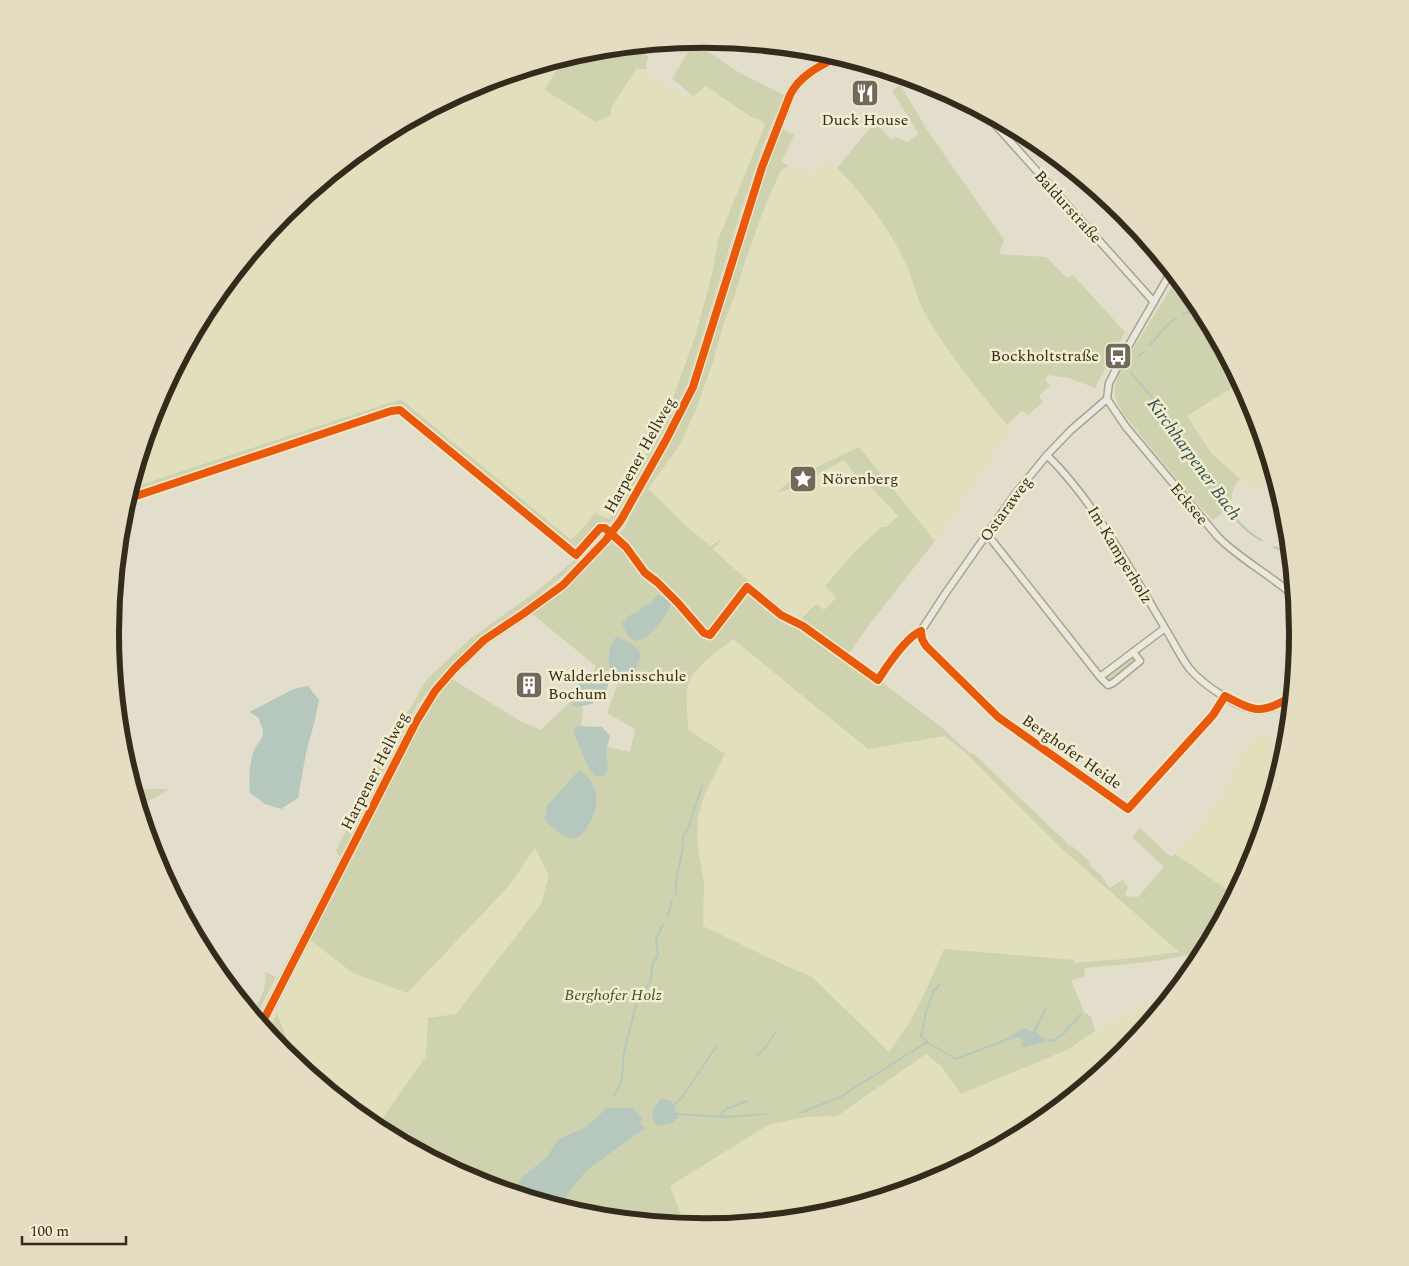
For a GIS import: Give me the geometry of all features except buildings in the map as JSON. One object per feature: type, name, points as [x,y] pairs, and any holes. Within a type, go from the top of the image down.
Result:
[{"type":"street","name":"Harpener Hellweg","points":[[264,1019],[416,722],[435,691],[455,668],[484,640],[524,614],[563,585],[606,540],[622,520],[693,387],[762,166],[790,95],[795,85],[807,74],[830,61]]},
{"type":"street","name":"Baldurstraße","points":[[996,125],[1154,302]]},
{"type":"street","points":[[1107,399],[1109,383],[1124,352],[1168,276]]},
{"type":"street","name":"Ostaraweg","points":[[921,631],[987,534],[1047,455],[1107,399]]},
{"type":"street","name":"Ecksee","points":[[1107,399],[1126,427],[1218,537],[1230,549],[1289,592]]},
{"type":"street","name":"Im Kamperholz","points":[[1047,455],[1064,472],[1096,514],[1165,628]]},
{"type":"street","points":[[987,534],[1108,685],[1140,661],[1133,652]]},
{"type":"street","points":[[1100,677],[1165,628],[1189,668],[1225,696],[1247,708],[1261,710],[1286,699]]},
{"type":"street","name":"Berghofer Heide","points":[[921,631],[922,639],[926,646],[1004,722],[1128,809],[1213,715],[1225,696]]},
{"type":"shaded area","points":[[560,66],[546,90],[611,108],[636,69],[646,69],[649,76],[678,92],[692,96],[705,85],[751,117],[761,120],[765,125],[718,240],[712,274],[696,334],[673,398],[644,457],[609,519],[595,513],[571,540],[401,399],[138,486],[150,445],[179,374],[197,340],[240,277],[290,219],[318,193],[348,168],[412,126],[480,92]]},
{"type":"shaded area","points":[[825,157],[869,203],[896,245],[926,316],[973,384],[1010,429],[935,541],[859,447],[790,480],[779,491],[796,488],[845,460],[862,482],[867,483],[898,516],[886,527],[881,527],[851,556],[825,586],[836,598],[824,611],[815,604],[800,620],[738,573],[712,548],[719,541],[711,546],[685,525],[648,489],[681,443],[696,409],[744,264],[765,206],[781,170],[789,166],[814,174]]},
{"type":"shaded area","points":[[1235,386],[1259,445],[1271,484],[1250,489],[1211,453],[1186,416]]},
{"type":"shaded area","points":[[658,595],[666,598],[671,604],[669,609],[650,634],[638,641],[633,640],[627,635],[622,623],[630,615],[639,612],[640,609],[652,603],[652,600]]},
{"type":"shaded area","points":[[618,636],[633,645],[639,651],[641,658],[628,684],[621,683],[615,679],[609,664],[610,648]]},
{"type":"shaded area","points":[[732,639],[868,749],[945,736],[968,755],[1061,848],[1180,953],[1074,963],[1074,960],[944,949],[926,991],[905,1029],[889,1052],[811,976],[703,926],[704,884],[697,840],[698,816],[705,793],[725,754],[688,730],[687,696],[690,678],[698,668]]},
{"type":"shaded area","points":[[604,675],[609,681],[605,693],[597,701],[592,704],[573,706],[573,692],[580,683],[590,678]]},
{"type":"shaded area","points":[[308,686],[319,700],[306,753],[298,798],[281,809],[265,804],[250,793],[253,753],[263,730],[258,717],[249,712],[294,689]]},
{"type":"shaded area","points":[[576,726],[602,727],[610,736],[606,751],[608,768],[605,775],[595,777],[587,765],[573,730]]},
{"type":"shaded area","points":[[1260,731],[1279,748],[1259,821],[1230,892],[1175,854],[1220,802],[1239,756]]},
{"type":"shaded area","points":[[579,770],[594,787],[596,808],[585,830],[574,839],[558,832],[545,819],[547,806]]},
{"type":"shaded area","points":[[534,848],[549,875],[542,904],[455,1014],[428,1018],[426,1056],[381,1121],[348,1098],[290,1047],[277,1013],[310,940],[353,973],[408,993],[508,887]]},
{"type":"shaded area","points":[[1194,953],[1187,963],[1185,956]]},
{"type":"shaded area","points":[[1163,996],[1119,1047],[1061,1098],[997,1140],[929,1174],[856,1199],[819,1207],[743,1217],[682,1217],[670,1187],[768,1125],[806,1117],[837,1116],[926,1054],[942,1067],[961,1094],[1069,1049],[1095,1031]]},
{"type":"shaded area","points":[[1024,1028],[1035,1031],[1043,1038],[1044,1042],[1025,1047],[1021,1046],[1023,1041],[1019,1037],[1011,1038],[1012,1035]]},
{"type":"shaded area","points":[[661,1099],[671,1101],[678,1117],[672,1123],[657,1126],[652,1119],[654,1108]]},
{"type":"shaded area","points":[[607,1108],[633,1108],[642,1118],[641,1125],[644,1126],[644,1129],[585,1172],[563,1201],[517,1187],[521,1178],[546,1158],[558,1140],[587,1126]]},
{"type":"green space","points":[[690,48],[703,48],[740,73],[784,95],[763,145],[742,207],[687,385],[666,427],[617,514],[596,541],[561,577],[533,600],[495,625],[474,642],[439,677],[416,707],[340,857],[336,851],[383,755],[427,679],[470,639],[537,591],[576,559],[401,415],[392,416],[134,502],[138,486],[401,399],[571,540],[595,513],[609,519],[644,457],[673,398],[696,334],[712,274],[718,240],[765,125],[761,120],[751,117],[706,86],[693,96],[672,79]]},
{"type":"green space","points":[[645,51],[644,54],[649,57],[646,69],[636,69],[611,108],[611,115],[596,122],[545,90],[559,66]]},
{"type":"green space","points":[[801,56],[819,59],[814,62]]},
{"type":"green space","points":[[900,84],[927,130],[1004,240],[999,254],[1046,257],[1067,278],[1073,275],[1125,332],[1095,388],[1069,378],[1048,375],[1045,380],[1050,385],[1039,396],[1043,402],[1028,415],[1022,411],[1007,425],[965,372],[936,331],[924,311],[906,264],[892,238],[867,201],[837,168],[875,122],[891,140],[895,137],[907,142],[919,134],[892,91]]},
{"type":"green space","name":"Berghofer Holz","points":[[782,128],[794,135],[781,162],[789,166],[781,170],[765,206],[696,409],[681,443],[648,489],[683,523],[711,546],[723,538],[713,549],[755,586],[800,620],[816,604],[824,610],[836,598],[825,586],[851,556],[881,527],[886,527],[898,516],[867,483],[862,483],[844,460],[796,488],[778,492],[790,480],[859,447],[935,541],[847,656],[940,726],[971,754],[973,753],[1065,840],[1070,847],[1072,846],[1088,860],[1091,867],[1102,876],[1109,888],[1123,880],[1128,887],[1125,894],[1138,897],[1164,867],[1132,837],[1140,828],[1171,857],[1175,854],[1230,892],[1212,926],[1194,953],[1161,960],[1085,968],[1084,977],[1071,980],[1084,1012],[1091,1017],[1095,1031],[1069,1049],[961,1094],[942,1067],[926,1054],[837,1116],[806,1117],[768,1125],[670,1186],[682,1217],[666,1217],[590,1207],[553,1199],[516,1187],[480,1174],[446,1158],[381,1121],[426,1056],[428,1018],[456,1014],[541,904],[549,875],[535,848],[508,887],[407,993],[353,973],[310,940],[414,734],[432,705],[452,679],[522,722],[541,730],[574,698],[583,709],[579,740],[630,752],[635,729],[607,713],[619,680],[609,675],[592,676],[596,666],[531,613],[555,597],[582,573],[623,530],[700,384],[759,185]],"holes":[[[733,639],[868,749],[945,736],[968,755],[1061,848],[1179,952],[1074,963],[1074,960],[944,949],[913,1015],[889,1052],[811,976],[703,926],[704,884],[697,840],[698,816],[705,793],[725,754],[688,730],[688,685],[692,675],[702,664]]]},
{"type":"green space","points":[[1174,284],[1212,340],[1235,386],[1187,416],[1211,453],[1240,479],[1233,491],[1231,506],[1213,520],[1192,498],[1125,416],[1115,395],[1118,373]]},
{"type":"green space","points":[[1132,656],[1134,662],[1132,665],[1110,681],[1107,681],[1106,675]]},
{"type":"green space","points":[[140,789],[170,789],[145,803]]},
{"type":"green space","points":[[265,972],[276,977],[258,1012],[253,1005],[255,1007],[260,999],[264,991]]},
{"type":"green space","points":[[277,1013],[290,1047],[271,1026]]},
{"type":"waterway","name":"Kirchharpener Bach","points":[[1182,314],[1193,311]]},
{"type":"waterway","name":"Kirchharpener Bach","points":[[1150,345],[1164,328],[1176,318]]},
{"type":"waterway","name":"Kirchharpener Bach","points":[[1138,356],[1144,352]]},
{"type":"waterway","name":"Kirchharpener Bach","points":[[1131,373],[1171,423],[1230,512],[1244,527],[1261,540]]},
{"type":"waterway","name":"Kirchharpener Bach","points":[[1274,547],[1284,551]]},
{"type":"waterway","points":[[676,894],[676,880],[683,836],[687,831],[702,786]]},
{"type":"waterway","points":[[668,916],[672,901]]},
{"type":"waterway","points":[[614,1095],[621,1081],[624,1053],[637,1000],[644,996],[645,989],[650,983],[653,963],[658,955],[656,939],[663,924]]},
{"type":"waterway","points":[[927,1041],[921,1037],[926,1012],[934,989],[937,989],[939,984]]},
{"type":"waterway","points":[[1034,1032],[1045,1010]]},
{"type":"waterway","points":[[1042,1039],[1053,1041],[1062,1035],[1081,1014]]},
{"type":"waterway","points":[[757,1056],[775,1033]]},
{"type":"waterway","points":[[800,1113],[840,1097],[927,1042],[956,1059],[1013,1037]]},
{"type":"waterway","points":[[673,1106],[681,1099],[716,1047]]},
{"type":"waterway","points":[[720,1117],[726,1109],[747,1101]]},
{"type":"waterway","points":[[677,1114],[726,1117],[766,1114]]},
{"type":"cycle path","points":[[264,1019],[416,722],[435,691],[455,668],[484,640],[563,585],[606,540],[621,520],[693,387],[762,167],[790,95],[799,82],[818,67],[829,61]]},
{"type":"cycle path","points":[[135,496],[391,411],[400,410],[576,555],[600,528],[605,528],[626,547],[645,573],[678,603],[704,633],[710,635],[747,587],[781,615],[803,626],[878,680],[903,645],[921,631],[922,639],[926,646],[998,717],[1128,809],[1213,715],[1225,696],[1245,706],[1259,709],[1273,706],[1286,700]]},
{"type":"place","name":"Duck House","points":[[865,93]]},
{"type":"place","name":"Bockholtstraße","points":[[1118,356]]},
{"type":"place","name":"Nörenberg","points":[[803,479]]},
{"type":"place","name":"Walderlebnisschule Bochum","points":[[529,685]]}]
